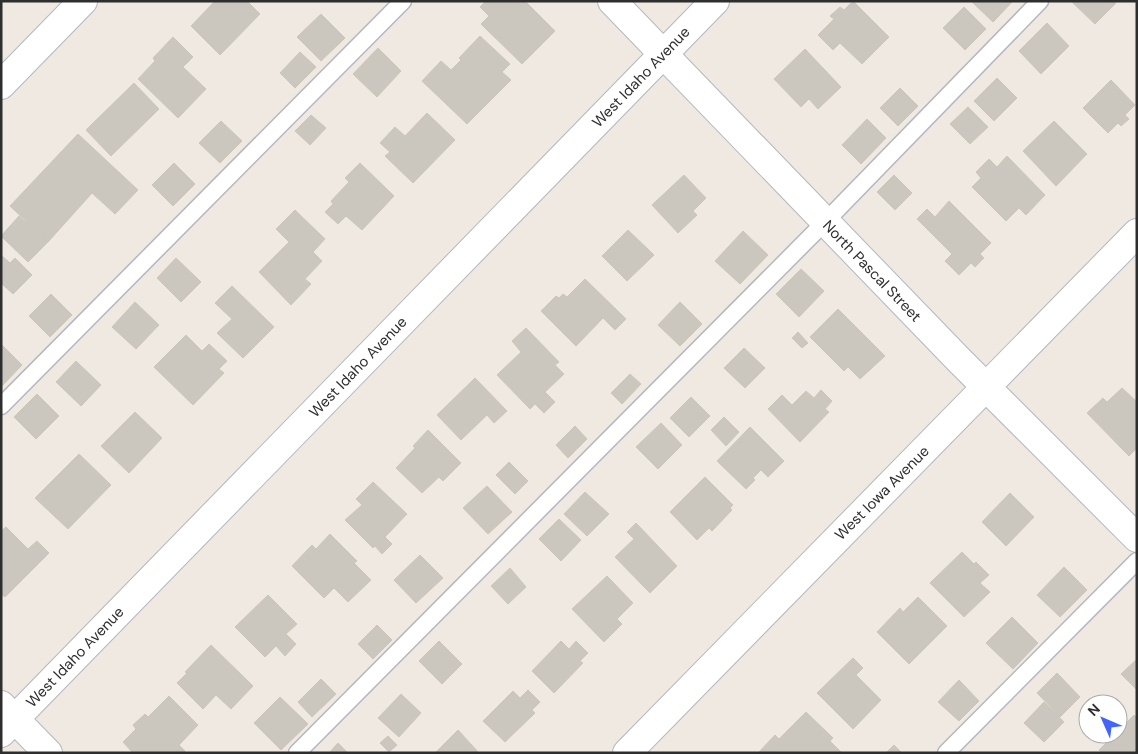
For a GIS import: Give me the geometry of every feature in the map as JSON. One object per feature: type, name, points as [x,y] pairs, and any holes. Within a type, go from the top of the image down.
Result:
[{"type":"street","points":[[1,85],[83,1]]},
{"type":"street","name":"North Pascal Street","points":[[612,1],[824,222],[1137,538]]},
{"type":"street","name":"West Idaho Avenue","points":[[6,719],[715,1]]},
{"type":"street","name":"West Iowa Avenue","points":[[626,753],[1137,233]]},
{"type":"street","points":[[6,719],[48,753]]},
{"type":"lane","points":[[1,406],[403,1]]},
{"type":"lane","points":[[297,753],[824,222],[1040,1]]},
{"type":"lane","points":[[946,753],[1137,561]]},
{"type":"building","points":[[215,1],[247,1],[260,14],[220,55],[191,26]]},
{"type":"building","points":[[486,1],[525,1],[555,31],[522,64],[481,24],[489,16],[480,7]]},
{"type":"building","points":[[853,1],[889,37],[862,64],[840,43],[833,50],[818,35],[834,19],[830,16],[840,7],[844,10]]},
{"type":"building","points":[[971,1],[1013,1],[993,22]]},
{"type":"building","points":[[1114,1],[1116,3],[1095,24],[1072,2]]},
{"type":"building","points":[[964,7],[986,29],[965,50],[943,28]]},
{"type":"building","points":[[321,14],[345,38],[321,61],[297,37]]},
{"type":"building","points":[[1047,23],[1069,46],[1041,74],[1019,51]]},
{"type":"building","points":[[480,36],[510,64],[502,72],[511,80],[467,124],[422,81],[441,61],[451,70],[461,60],[459,58]]},
{"type":"building","points":[[173,37],[193,57],[183,67],[206,89],[178,118],[138,79],[155,61],[153,58]]},
{"type":"building","points":[[378,48],[401,71],[377,97],[353,74]]},
{"type":"building","points":[[805,49],[841,87],[818,109],[809,99],[801,107],[774,79]]},
{"type":"building","points":[[300,52],[316,67],[295,88],[280,73]]},
{"type":"building","points":[[997,78],[1017,98],[994,121],[974,101]]},
{"type":"building","points":[[1111,80],[1135,105],[1125,115],[1129,119],[1121,126],[1118,123],[1108,133],[1083,108]]},
{"type":"building","points":[[134,83],[159,109],[111,156],[86,130]]},
{"type":"building","points":[[900,88],[918,106],[898,126],[880,108]]},
{"type":"building","points":[[968,107],[988,127],[970,144],[950,124]]},
{"type":"building","points":[[427,113],[455,140],[413,183],[385,156],[390,152],[380,143],[395,127],[405,136]]},
{"type":"building","points":[[311,115],[326,128],[310,145],[295,131]]},
{"type":"building","points":[[867,119],[886,138],[861,164],[842,145]]},
{"type":"building","points":[[221,121],[242,141],[220,163],[199,143]]},
{"type":"building","points":[[1054,121],[1087,154],[1056,186],[1023,151]]},
{"type":"building","points":[[78,134],[138,190],[115,214],[92,193],[48,242],[10,206]]},
{"type":"building","points":[[1007,156],[1045,195],[1026,215],[1019,208],[1006,221],[972,187],[981,178],[976,172],[989,159],[997,167]]},
{"type":"building","points":[[174,163],[195,184],[173,206],[152,185]]},
{"type":"building","points":[[360,163],[394,196],[362,230],[346,216],[338,224],[325,212],[333,204],[331,201],[349,182],[345,178]]},
{"type":"building","points":[[684,175],[706,198],[693,211],[697,215],[678,233],[652,205]]},
{"type":"building","points":[[894,175],[912,193],[895,210],[877,192]]},
{"type":"building","points":[[949,201],[991,243],[980,254],[984,258],[975,267],[971,263],[959,275],[945,261],[952,254],[917,219],[927,209],[935,217]]},
{"type":"building","points":[[295,210],[325,239],[313,252],[322,261],[305,279],[311,284],[291,305],[259,272],[289,242],[276,229]]},
{"type":"building","points":[[19,216],[48,242],[28,262],[1,236]]},
{"type":"building","points":[[628,230],[654,255],[627,281],[602,256]]},
{"type":"building","points":[[743,231],[768,255],[740,284],[715,261]]},
{"type":"building","points":[[1,255],[10,263],[15,258],[32,275],[13,294],[1,283]]},
{"type":"building","points":[[176,258],[201,282],[181,302],[157,278]]},
{"type":"building","points":[[801,269],[824,291],[799,317],[776,294]]},
{"type":"building","points":[[585,279],[626,319],[615,330],[603,318],[576,346],[541,311],[556,296],[559,298],[563,294],[567,297]]},
{"type":"building","points":[[232,286],[274,327],[243,358],[217,333],[232,319],[215,303]]},
{"type":"building","points":[[51,294],[72,315],[50,337],[29,316]]},
{"type":"building","points":[[135,302],[159,325],[136,349],[112,327]]},
{"type":"building","points":[[680,302],[702,324],[680,346],[658,325]]},
{"type":"building","points":[[838,309],[885,356],[860,379],[848,367],[844,371],[810,337]]},
{"type":"building","points":[[526,328],[559,362],[555,365],[564,374],[545,392],[555,402],[544,413],[535,404],[530,409],[497,375],[521,352],[512,341]]},
{"type":"building","points":[[798,332],[808,343],[802,348],[792,338]]},
{"type":"building","points":[[186,335],[202,351],[209,344],[227,361],[219,369],[224,373],[193,405],[154,367]]},
{"type":"building","points":[[1,344],[22,365],[1,387]]},
{"type":"building","points":[[744,348],[765,368],[745,388],[724,368]]},
{"type":"building","points":[[76,361],[101,385],[81,406],[56,382]]},
{"type":"building","points":[[630,374],[641,384],[622,404],[611,393]]},
{"type":"building","points":[[475,378],[507,411],[494,423],[487,415],[461,440],[437,415]]},
{"type":"building","points":[[1122,388],[1137,402],[1137,448],[1129,456],[1087,413],[1103,398],[1107,402]]},
{"type":"building","points":[[821,390],[832,401],[825,409],[829,412],[800,442],[768,409],[782,395],[792,405],[806,391],[814,398]]},
{"type":"building","points":[[37,394],[59,416],[36,439],[14,417]]},
{"type":"building","points":[[691,397],[710,416],[689,437],[670,418]]},
{"type":"building","points":[[135,412],[162,438],[129,473],[101,446]]},
{"type":"building","points":[[724,417],[739,432],[726,446],[711,430]]},
{"type":"building","points":[[661,423],[682,445],[658,469],[636,447]]},
{"type":"building","points":[[575,426],[587,439],[568,458],[556,445]]},
{"type":"building","points":[[750,427],[784,461],[768,477],[761,470],[746,489],[717,461]]},
{"type":"building","points":[[428,430],[461,463],[443,481],[439,477],[422,493],[396,468],[415,448],[413,446]]},
{"type":"building","points":[[79,454],[111,485],[68,529],[35,498]]},
{"type":"building","points":[[509,462],[528,481],[515,494],[496,475]]},
{"type":"building","points":[[705,477],[733,505],[730,508],[732,510],[712,531],[709,528],[697,540],[670,512]]},
{"type":"building","points":[[373,482],[407,514],[385,537],[392,544],[382,554],[375,546],[373,548],[345,520],[362,505],[356,499]]},
{"type":"building","points":[[487,486],[512,512],[488,534],[463,508]]},
{"type":"building","points":[[585,492],[609,514],[587,536],[564,514]]},
{"type":"building","points":[[1010,493],[1034,517],[1006,546],[982,522]]},
{"type":"building","points":[[559,519],[581,540],[561,561],[539,539]]},
{"type":"building","points":[[636,523],[677,566],[650,593],[615,557],[634,539],[627,532]]},
{"type":"building","points":[[6,527],[28,549],[37,541],[49,553],[5,597],[1,594],[1,531]]},
{"type":"building","points":[[330,534],[357,561],[354,563],[371,580],[348,602],[334,588],[324,598],[292,566],[312,545],[316,549]]},
{"type":"building","points":[[962,552],[989,575],[980,583],[990,592],[964,617],[930,583]]},
{"type":"building","points":[[420,555],[443,578],[416,603],[394,580]]},
{"type":"building","points":[[1064,567],[1087,590],[1060,617],[1037,595]]},
{"type":"building","points":[[510,568],[526,587],[508,604],[491,586]]},
{"type":"building","points":[[607,576],[633,603],[617,619],[622,624],[604,642],[572,609]]},
{"type":"building","points":[[268,595],[297,624],[286,634],[296,644],[285,656],[276,646],[265,657],[235,627]]},
{"type":"building","points":[[918,597],[947,626],[909,664],[877,632],[900,608],[903,612]]},
{"type":"building","points":[[1012,617],[1038,643],[1013,669],[986,643]]},
{"type":"building","points":[[377,625],[392,640],[373,659],[358,644]]},
{"type":"building","points":[[439,641],[462,664],[442,684],[419,661]]},
{"type":"building","points":[[561,641],[569,649],[576,641],[588,653],[580,661],[583,663],[554,693],[532,671]]},
{"type":"building","points":[[211,645],[253,686],[231,709],[216,695],[203,709],[177,683]]},
{"type":"building","points":[[853,658],[863,668],[856,675],[881,700],[853,729],[817,693]]},
{"type":"building","points":[[1137,659],[1137,690],[1121,674]]},
{"type":"building","points":[[1057,673],[1078,695],[1078,699],[1060,717],[1037,693]]},
{"type":"building","points":[[321,679],[336,694],[312,717],[298,702]]},
{"type":"building","points":[[959,680],[979,701],[959,721],[938,702]]},
{"type":"building","points":[[528,690],[540,702],[532,710],[535,713],[505,742],[483,721],[513,691],[520,698]]},
{"type":"building","points":[[401,694],[421,713],[399,737],[378,718]]},
{"type":"building","points":[[169,696],[198,725],[179,745],[185,751],[184,753],[133,753],[123,742],[136,729],[133,725],[145,714],[148,717]]},
{"type":"building","points":[[280,697],[308,724],[281,750],[254,723]]},
{"type":"building","points":[[1044,702],[1064,722],[1044,742],[1024,723]]},
{"type":"building","points":[[806,712],[833,738],[830,741],[842,753],[759,752],[775,735],[779,739]]},
{"type":"building","points":[[1134,715],[1137,718],[1137,753],[1102,753],[1099,750],[1105,744],[1128,744],[1128,721]]},
{"type":"building","points":[[458,730],[479,753],[435,753]]},
{"type":"building","points":[[388,736],[397,745],[389,752],[380,743]]},
{"type":"building","points":[[338,743],[348,753],[329,753]]},
{"type":"building","points":[[894,745],[902,753],[886,753]]}]
